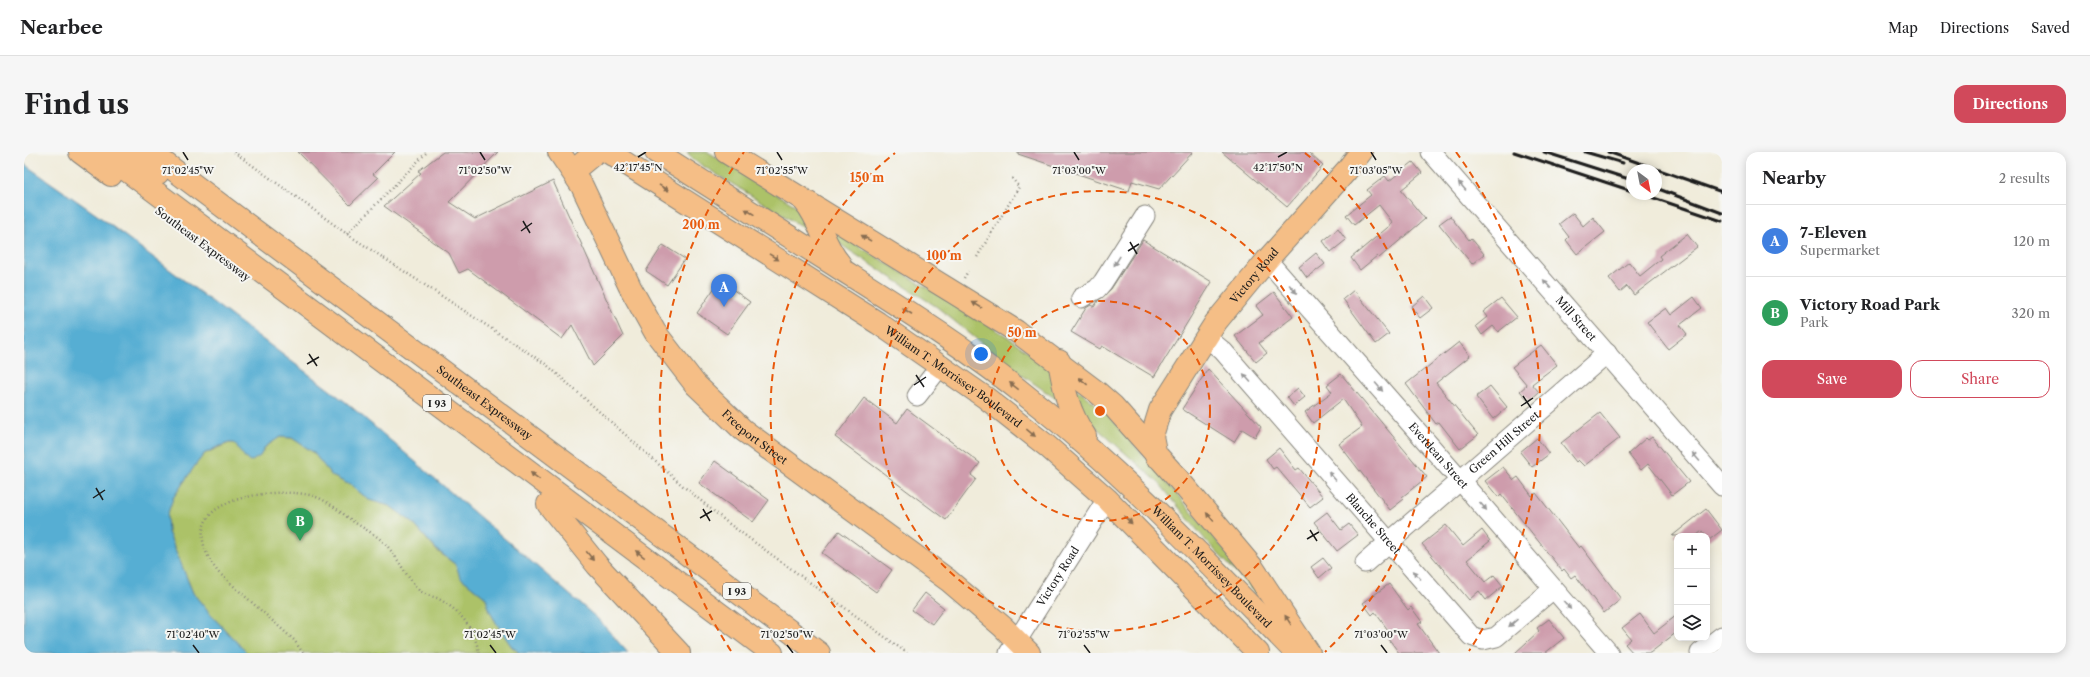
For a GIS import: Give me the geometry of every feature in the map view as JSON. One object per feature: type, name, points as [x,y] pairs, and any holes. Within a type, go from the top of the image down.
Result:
[{"type":"main road","name":"Southeast Expressway","points":[[80,152],[548,504],[749,653]]},
{"type":"main road","name":"I 93","points":[[102,152],[772,653]]},
{"type":"main road","name":"I 93","points":[[130,152],[799,653]]},
{"type":"main road","name":"Southeast Expressway","points":[[150,152],[819,653]]},
{"type":"main road","name":"Freeport Street","points":[[559,152],[573,171],[630,287],[655,332],[700,389],[743,430],[948,580],[1004,627],[1018,649]]},
{"type":"main road","points":[[573,171],[596,152]]},
{"type":"main road","name":"William T. Morrissey Boulevard","points":[[608,152],[941,365],[1032,434],[1107,499],[1258,653]]},
{"type":"main road","points":[[726,152],[989,313],[1059,362],[1112,406],[1179,480],[1260,577],[1309,653]]},
{"type":"main road","name":"Victory Road","points":[[1156,456],[1152,436],[1160,410],[1206,338],[1230,304],[1267,260],[1348,170],[1361,152]]},
{"type":"main road","name":"William T. Morrissey Boulevard","points":[[663,156],[922,320],[988,366],[1052,416],[1113,468],[1175,528],[1296,653]]},
{"type":"main road","points":[[803,199],[815,215],[828,249],[842,266],[854,277]]},
{"type":"main road","points":[[1059,362],[1065,397],[1073,419],[1093,446],[1113,468]]},
{"type":"main road","points":[[1112,406],[1139,415],[1147,415],[1160,410]]},
{"type":"main road","points":[[548,504],[597,565],[679,653]]},
{"type":"street","name":"Mill Street","points":[[1431,152],[1722,486]]},
{"type":"street","points":[[1081,298],[1097,289],[1103,282],[1145,216]]},
{"type":"street","name":"Everdean Street","points":[[1267,260],[1609,653]]},
{"type":"street","name":"Blanche Street","points":[[1206,338],[1223,351],[1468,634],[1480,640],[1488,640],[1496,637],[1553,588]]},
{"type":"street","name":"Green Hill Street","points":[[1365,563],[1607,353]]},
{"type":"street","points":[[917,396],[941,365]]},
{"type":"street","name":"Victory Road","points":[[1018,649],[1107,499]]},
{"type":"street","points":[[1700,653],[1722,636]]},
{"type":"path","points":[[234,152],[347,234],[547,365],[683,486],[728,523],[907,653]]},
{"type":"path","points":[[347,234],[427,152]]},
{"type":"path","points":[[976,257],[1019,186],[1010,177]]},
{"type":"path","points":[[963,278],[968,271]]},
{"type":"path","points":[[303,653],[294,640],[219,573],[210,562],[202,540],[204,526],[209,516],[222,506],[249,497],[284,493],[309,495],[331,505],[381,539],[418,590],[453,608],[468,622],[476,637],[479,653]]},
{"type":"green space","points":[[687,152],[708,152],[806,212],[808,227],[804,228],[695,161]]},
{"type":"green space","points":[[834,231],[1008,337],[1052,370],[1059,401],[1012,368],[937,307],[838,243],[831,233]]},
{"type":"green space","points":[[1071,385],[1105,411],[1254,584],[1271,609],[1207,542],[1159,483],[1081,414]]},
{"type":"green space","points":[[280,437],[292,438],[313,452],[332,476],[352,486],[369,500],[390,506],[412,522],[436,550],[456,565],[460,577],[486,598],[490,612],[501,631],[512,647],[520,653],[247,653],[210,614],[193,593],[168,532],[167,516],[173,498],[204,454],[229,443],[235,443],[247,460],[260,456],[265,447]]},
{"type":"water","points":[[24,164],[97,215],[347,403],[598,619],[628,653],[520,653],[512,647],[501,631],[490,612],[486,598],[460,577],[456,565],[436,549],[412,522],[390,506],[369,500],[352,486],[332,476],[313,452],[292,438],[280,437],[265,447],[260,456],[252,461],[247,460],[234,443],[217,447],[204,454],[173,498],[167,516],[168,532],[193,593],[210,614],[247,653],[24,653]]},
{"type":"building","points":[[298,152],[395,152],[373,174],[378,178],[350,205]]},
{"type":"building","points":[[443,152],[498,152],[449,202],[475,219],[553,181],[623,336],[593,366],[572,325],[562,339],[468,269],[459,273],[449,253],[384,206],[421,173],[418,171]]},
{"type":"building","points":[[1018,152],[1193,152],[1159,189],[1132,181],[1129,191],[1018,154]]},
{"type":"building","points":[[1222,152],[1308,152],[1323,166],[1287,207]]},
{"type":"building","points":[[1413,162],[1422,173],[1401,190],[1425,219],[1379,258],[1377,256],[1360,270],[1351,258],[1393,223],[1379,205],[1354,225],[1346,215],[1371,195],[1367,190],[1385,176],[1389,181]]},
{"type":"building","points":[[1573,213],[1583,226],[1593,217],[1605,232],[1577,254],[1566,240],[1569,237],[1559,224]]},
{"type":"building","points":[[1450,216],[1469,240],[1471,238],[1484,254],[1472,264],[1439,224]]},
{"type":"building","points":[[1338,229],[1346,240],[1331,252],[1323,241]]},
{"type":"building","points":[[1687,234],[1697,247],[1634,295],[1627,286],[1620,292],[1609,278],[1629,262],[1640,276],[1661,259],[1659,256]]},
{"type":"building","points":[[1143,240],[1212,282],[1154,377],[1102,346],[1100,349],[1071,332],[1086,308],[1091,305],[1094,307],[1098,301],[1111,289]]},
{"type":"building","points":[[663,245],[685,259],[667,285],[646,271]]},
{"type":"building","points":[[1316,253],[1325,264],[1307,278],[1299,267]]},
{"type":"building","points":[[720,280],[750,302],[727,334],[697,313]]},
{"type":"building","points":[[1354,290],[1389,334],[1376,344],[1343,299]]},
{"type":"building","points":[[1274,292],[1293,317],[1259,343],[1267,353],[1256,362],[1235,336],[1263,315],[1256,306]]},
{"type":"building","points":[[1424,296],[1433,308],[1420,318],[1411,307]]},
{"type":"building","points":[[1694,297],[1702,308],[1680,325],[1687,334],[1668,349],[1647,322],[1666,308],[1671,315]]},
{"type":"building","points":[[1501,298],[1517,317],[1498,332],[1493,326],[1482,335],[1476,326],[1487,317],[1483,312]]},
{"type":"building","points":[[1459,342],[1470,356],[1436,383],[1478,435],[1460,449],[1439,422],[1436,424],[1406,384]]},
{"type":"building","points":[[1541,345],[1557,365],[1532,384],[1539,392],[1529,401],[1520,391],[1527,385],[1512,367]]},
{"type":"building","points":[[1208,369],[1261,427],[1255,437],[1242,429],[1234,442],[1182,409]]},
{"type":"building","points":[[1341,374],[1427,477],[1402,497],[1404,499],[1390,510],[1339,444],[1362,427],[1343,399],[1313,423],[1305,412],[1332,392],[1327,385]]},
{"type":"building","points":[[1490,386],[1507,407],[1493,419],[1476,397]]},
{"type":"building","points":[[1298,388],[1305,397],[1294,406],[1287,397]]},
{"type":"building","points":[[864,398],[897,423],[907,409],[980,463],[971,475],[976,479],[946,520],[835,437]]},
{"type":"building","points":[[1600,413],[1620,438],[1584,466],[1578,460],[1576,462],[1561,443]]},
{"type":"building","points":[[1652,437],[1689,482],[1672,495],[1648,464],[1641,470],[1628,454],[1646,438],[1648,440]]},
{"type":"building","points":[[1537,438],[1549,454],[1532,467],[1520,452]]},
{"type":"building","points":[[1279,448],[1296,470],[1299,468],[1323,497],[1310,507],[1276,467],[1273,469],[1266,459]]},
{"type":"building","points":[[715,461],[769,500],[753,522],[699,483]]},
{"type":"building","points":[[1503,467],[1514,480],[1518,477],[1532,496],[1536,493],[1579,548],[1581,546],[1621,599],[1604,613],[1575,575],[1571,578],[1564,569],[1562,571],[1501,494],[1498,497],[1485,481]]},
{"type":"building","points":[[1706,509],[1722,530],[1710,539],[1710,533],[1704,533],[1702,531],[1700,533],[1676,533]]},
{"type":"building","points":[[1327,512],[1341,530],[1349,524],[1358,535],[1337,551],[1314,522]]},
{"type":"building","points":[[1446,525],[1463,546],[1482,530],[1490,541],[1467,560],[1485,582],[1494,575],[1503,586],[1486,600],[1479,591],[1469,600],[1422,544]]},
{"type":"building","points":[[839,531],[892,570],[876,592],[822,553]]},
{"type":"building","points":[[1323,558],[1331,568],[1319,578],[1311,567]]},
{"type":"building","points":[[1389,584],[1408,610],[1411,607],[1422,622],[1418,624],[1439,653],[1399,653],[1386,635],[1390,633],[1375,612],[1372,615],[1363,603]]},
{"type":"building","points":[[925,593],[944,608],[932,624],[912,610]]},
{"type":"building","points":[[1640,614],[1654,633],[1674,617],[1674,634],[1650,653],[1633,653],[1625,644],[1631,639],[1622,628]]},
{"type":"building","points":[[1549,619],[1564,638],[1545,653],[1515,653],[1539,631],[1537,628]]},
{"type":"railway","points":[[1514,152],[1626,189]]},
{"type":"railway","points":[[1544,152],[1626,178]]},
{"type":"railway","points":[[1585,152],[1623,163]]},
{"type":"railway","points":[[1608,152],[1722,192]]},
{"type":"railway","points":[[1662,190],[1722,213]]},
{"type":"railway","points":[[1660,200],[1722,221]]},
{"type":"place","name":"7-Eleven","points":[[724,307]]},
{"type":"place","name":"Victory Road Park","points":[[300,541]]}]
